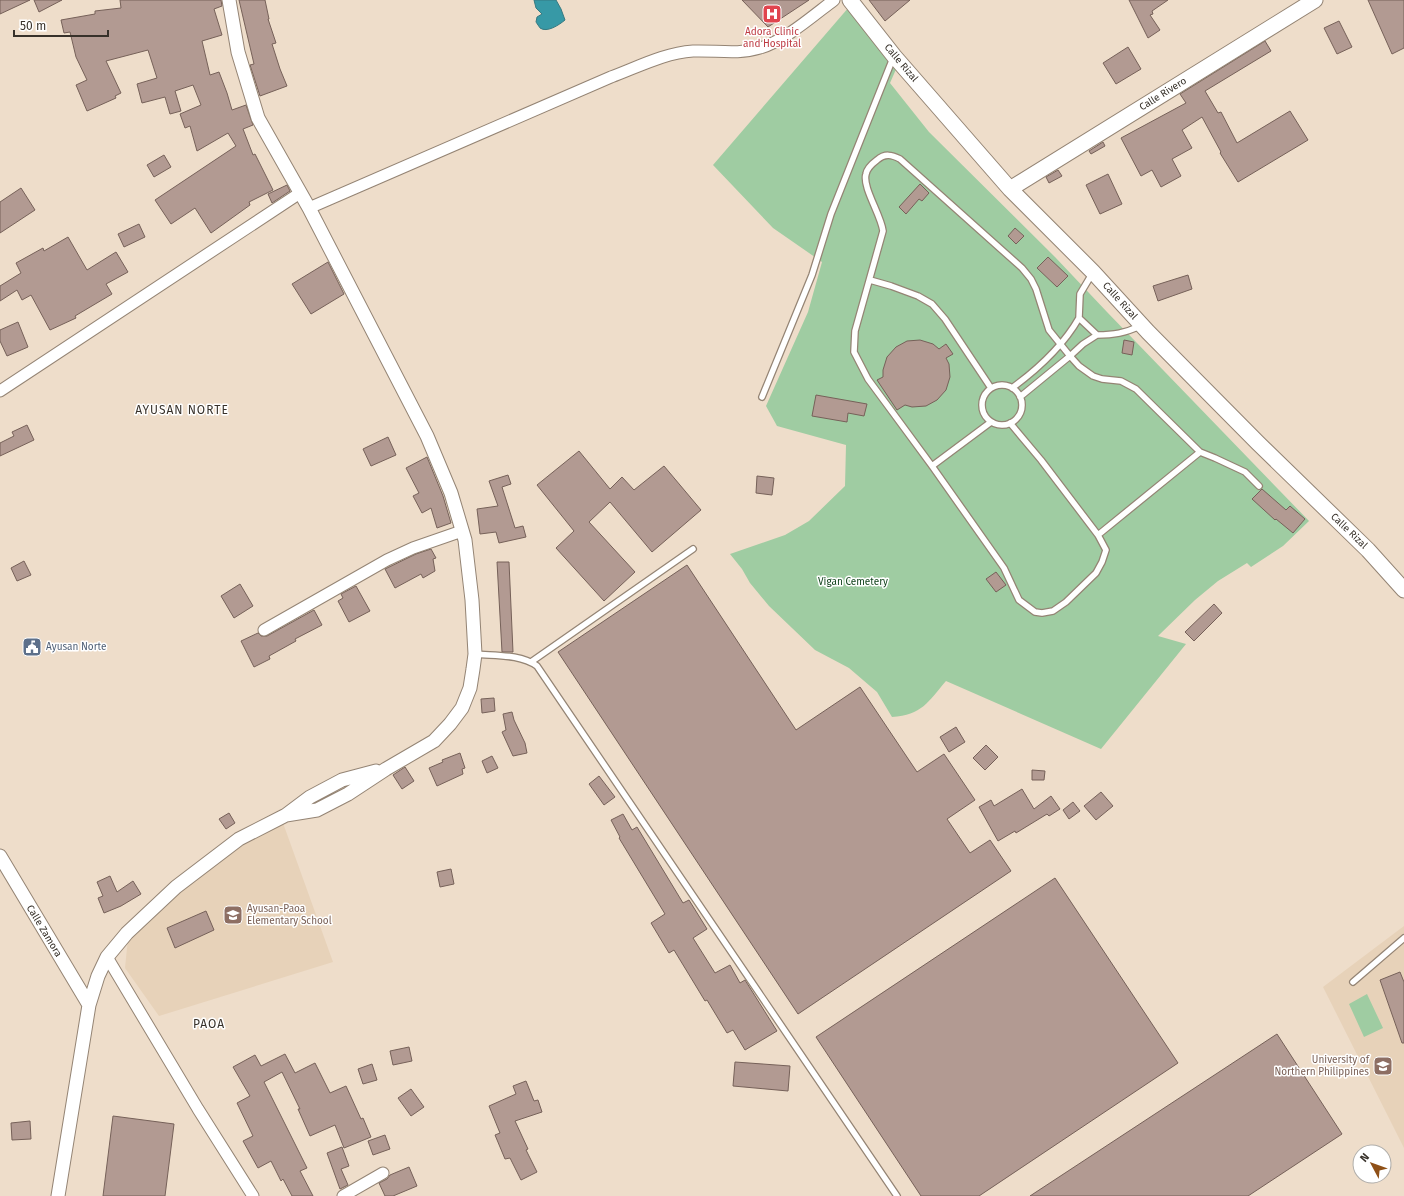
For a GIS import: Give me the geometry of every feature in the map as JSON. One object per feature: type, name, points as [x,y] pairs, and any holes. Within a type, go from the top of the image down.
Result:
[{"type":"main road","name":"Calle Rizal","points":[[850,0],[894,56],[1010,189],[1093,272],[1142,326],[1258,443],[1368,550],[1404,590]]},
{"type":"main road","name":"Calle Rivero","points":[[1010,189],[1315,0]]},
{"type":"street","points":[[228,0],[238,52],[258,118],[309,208],[428,436],[451,493],[465,540],[472,600],[475,654],[470,688],[462,708],[450,724],[434,742],[386,769],[348,794],[317,810],[286,815]]},
{"type":"street","points":[[309,208],[611,77],[662,57],[693,51],[742,53],[761,48],[780,39],[834,0]]},
{"type":"street","points":[[0,391],[300,193]]},
{"type":"street","points":[[264,630],[387,560],[413,548],[462,531]]},
{"type":"street","points":[[58,1196],[89,1005],[98,976],[107,957],[127,933],[176,887],[239,839],[286,815],[310,797],[342,780],[386,769]]},
{"type":"street","name":"Calle Zamora","points":[[0,856],[89,1005]]},
{"type":"street","points":[[107,957],[198,1109],[253,1196]]},
{"type":"street","points":[[343,1196],[383,1173]]},
{"type":"lane","points":[[762,397],[812,275],[830,214],[894,56]]},
{"type":"lane","points":[[1010,423],[1041,460],[1098,535],[1106,550],[1096,573],[1066,602],[1053,611],[1042,613],[1035,612],[1019,600],[1004,568],[868,379],[854,352],[855,331],[883,231],[882,223],[866,185],[865,174],[871,164],[881,157],[890,154],[900,159],[1022,268],[1031,278],[1036,289],[1049,330],[1079,366],[1093,376],[1102,379],[1121,381],[1136,389],[1200,452],[1245,472],[1259,486]]},
{"type":"lane","points":[[1012,388],[1034,372],[1071,332],[1079,318],[1080,294],[1093,272]]},
{"type":"lane","points":[[870,280],[918,296],[932,304],[945,319],[991,388]]},
{"type":"lane","points":[[1079,318],[1097,335]]},
{"type":"lane","points":[[1020,397],[1083,344],[1097,335],[1114,335],[1128,332],[1142,326]]},
{"type":"lane","points":[[1006,385],[1012,388],[1020,397],[1022,403],[1020,414],[1010,423],[1003,425],[991,422],[984,414],[982,407],[986,394],[991,388],[997,386],[1006,385]]},
{"type":"lane","points":[[932,466],[991,422]]},
{"type":"lane","points":[[1098,535],[1200,452]]},
{"type":"lane","points":[[531,662],[693,549]]},
{"type":"lane","points":[[475,654],[521,659],[531,662],[537,666],[897,1196]]},
{"type":"lane","points":[[1352,982],[1404,938]]},
{"type":"shaded area","name":"Ayusan-Paoa Elementary School","points":[[283,823],[333,962],[159,1016],[125,968],[128,938],[171,893],[233,846]]},
{"type":"shaded area","name":"University of Northern Philippines","points":[[1404,926],[1404,1148],[1323,987]]},
{"type":"green space","name":"Vigan Cemetery","points":[[849,7],[897,67],[890,83],[929,132],[1055,257],[1309,521],[1283,546],[1251,567],[1247,563],[1218,581],[1195,600],[1158,636],[1186,644],[1101,749],[946,681],[929,701],[918,710],[902,716],[892,717],[877,692],[849,668],[815,650],[769,606],[750,583],[742,569],[730,554],[785,535],[809,521],[845,486],[846,445],[777,426],[766,406],[808,312],[822,262],[773,228],[713,165]]},
{"type":"green space","points":[[1367,994],[1383,1028],[1364,1037],[1349,1004]]},
{"type":"water","points":[[534,0],[556,0],[565,20],[546,30],[540,28],[536,22],[537,17],[542,14],[536,8]]},
{"type":"building","points":[[0,0],[30,0],[0,14]]},
{"type":"building","points":[[34,0],[62,0],[39,12]]},
{"type":"building","points":[[120,0],[221,0],[222,6],[214,9],[222,35],[202,41],[210,75],[219,72],[232,110],[246,105],[253,125],[243,129],[253,155],[255,154],[273,190],[249,202],[250,205],[211,233],[195,208],[171,224],[155,200],[236,146],[228,133],[197,151],[190,126],[185,128],[180,114],[201,105],[193,85],[175,91],[181,111],[170,114],[165,97],[142,103],[137,84],[157,78],[148,50],[106,61],[121,93],[115,96],[116,98],[87,111],[76,85],[87,80],[76,57],[70,32],[64,33],[61,20],[95,14],[95,11],[121,8]]},
{"type":"building","points":[[239,0],[265,0],[268,19],[276,43],[272,44],[287,86],[260,96],[250,65],[254,64]]},
{"type":"building","name":"Adora Clinic and Hospital","points":[[742,0],[809,0],[768,27]]},
{"type":"building","points":[[869,0],[910,0],[885,21]]},
{"type":"building","points":[[1129,0],[1168,0],[1152,11],[1153,14],[1150,15],[1160,30],[1148,38]]},
{"type":"building","points":[[1368,0],[1404,0],[1404,48],[1392,54]]},
{"type":"building","points":[[1339,21],[1352,47],[1337,54],[1324,28]]},
{"type":"building","points":[[1265,41],[1271,51],[1205,91],[1218,113],[1221,112],[1237,143],[1290,111],[1308,140],[1238,182],[1220,153],[1221,152],[1202,117],[1182,130],[1192,148],[1172,159],[1181,176],[1161,187],[1152,170],[1141,176],[1121,138],[1186,103],[1180,94]]},
{"type":"building","points":[[1128,47],[1141,69],[1116,84],[1103,63]]},
{"type":"building","points":[[1103,142],[1105,146],[1091,154],[1089,151]]},
{"type":"building","points":[[164,155],[171,167],[154,177],[147,165]]},
{"type":"building","points":[[1058,170],[1062,176],[1049,183],[1046,177]]},
{"type":"building","points":[[1108,174],[1122,204],[1100,214],[1086,185]]},
{"type":"building","points":[[920,184],[929,193],[922,201],[919,199],[906,214],[899,207]]},
{"type":"building","points":[[287,185],[290,191],[272,203],[268,194]]},
{"type":"building","points":[[21,188],[35,210],[0,233],[0,202]]},
{"type":"building","points":[[139,224],[145,237],[124,247],[118,234]]},
{"type":"building","points":[[1015,228],[1024,236],[1016,244],[1008,236]]},
{"type":"building","points":[[68,237],[87,270],[116,252],[128,272],[106,284],[112,294],[75,316],[76,318],[50,330],[31,295],[22,300],[17,290],[0,301],[0,286],[21,273],[16,263],[43,248],[44,251]]},
{"type":"building","points":[[1048,257],[1068,276],[1057,287],[1037,268]]},
{"type":"building","points":[[328,262],[344,294],[311,314],[292,284]]},
{"type":"building","points":[[1188,275],[1192,289],[1158,301],[1153,286]]},
{"type":"building","points":[[18,322],[28,347],[7,356],[0,341],[0,330]]},
{"type":"building","points":[[920,340],[933,344],[939,349],[946,344],[953,354],[946,358],[949,364],[950,377],[946,390],[937,400],[926,406],[912,407],[905,405],[897,410],[877,380],[883,377],[883,370],[887,357],[896,347],[907,341]]},
{"type":"building","points":[[1124,340],[1134,342],[1132,355],[1122,353]]},
{"type":"building","points":[[816,395],[867,404],[864,416],[848,413],[847,422],[812,416]]},
{"type":"building","points":[[27,425],[34,440],[0,456],[0,443],[14,436],[12,432]]},
{"type":"building","points":[[388,437],[396,455],[371,466],[363,449]]},
{"type":"building","points":[[579,451],[610,489],[622,477],[634,490],[664,466],[701,510],[652,552],[610,502],[589,522],[635,572],[604,601],[556,548],[574,531],[537,485]]},
{"type":"building","points":[[427,457],[443,496],[451,523],[437,528],[431,508],[422,513],[413,496],[419,493],[406,468]]},
{"type":"building","points":[[508,475],[511,484],[502,487],[515,528],[523,526],[526,537],[499,543],[496,532],[480,534],[477,509],[498,506],[489,481]]},
{"type":"building","points":[[757,476],[774,478],[772,495],[756,493]]},
{"type":"building","points":[[1262,489],[1286,510],[1290,506],[1305,519],[1293,533],[1276,519],[1275,520],[1252,499]]},
{"type":"building","points":[[431,549],[436,558],[433,559],[435,571],[423,578],[421,574],[395,588],[385,569],[416,554]]},
{"type":"building","points":[[24,561],[31,575],[17,581],[11,568]]},
{"type":"building","points":[[497,562],[509,562],[513,652],[502,652]]},
{"type":"building","points":[[687,565],[796,730],[860,687],[917,772],[944,754],[975,800],[947,819],[970,853],[990,840],[1011,871],[798,1014],[558,652]]},
{"type":"building","points":[[996,572],[1006,585],[996,592],[986,579]]},
{"type":"building","points":[[240,584],[253,606],[234,618],[221,596]]},
{"type":"building","points":[[356,586],[370,611],[349,622],[338,601],[343,598],[341,594]]},
{"type":"building","points":[[1214,604],[1222,613],[1194,641],[1185,632]]},
{"type":"building","points":[[314,610],[322,625],[295,639],[296,641],[269,656],[270,659],[254,667],[241,641],[258,633],[261,636],[267,636]]},
{"type":"building","points":[[494,698],[495,711],[482,713],[481,699]]},
{"type":"building","points":[[512,712],[514,720],[525,743],[527,753],[513,756],[502,732],[506,730],[503,714]]},
{"type":"building","points":[[956,727],[965,742],[949,752],[940,737]]},
{"type":"building","points":[[986,745],[998,757],[985,770],[973,758]]},
{"type":"building","points":[[460,753],[465,768],[462,769],[463,774],[437,786],[429,768],[443,762],[442,760]]},
{"type":"building","points":[[492,756],[498,768],[487,773],[482,761]]},
{"type":"building","points":[[405,767],[414,781],[402,789],[393,775]]},
{"type":"building","points":[[1032,770],[1045,771],[1044,780],[1032,780]]},
{"type":"building","points":[[599,776],[615,797],[604,805],[589,784]]},
{"type":"building","points":[[1022,789],[1034,809],[1051,796],[1060,809],[1049,816],[1047,814],[1016,833],[1015,831],[998,841],[979,807],[991,800],[994,806]]},
{"type":"building","points":[[1101,792],[1113,806],[1096,820],[1084,806]]},
{"type":"building","points":[[1073,802],[1080,811],[1069,819],[1063,810]]},
{"type":"building","points":[[229,813],[235,823],[226,829],[219,819]]},
{"type":"building","points":[[623,814],[632,830],[637,827],[683,903],[689,900],[707,929],[693,938],[715,973],[730,965],[740,983],[745,980],[777,1031],[745,1050],[733,1030],[727,1033],[707,1000],[705,1001],[674,950],[669,953],[651,923],[665,914],[619,838],[620,837],[611,820]]},
{"type":"building","points":[[451,869],[454,884],[440,887],[437,872]]},
{"type":"building","points":[[110,876],[117,892],[133,881],[141,894],[121,906],[104,913],[98,898],[103,896],[97,882]]},
{"type":"building","points":[[1055,878],[1178,1063],[979,1196],[921,1196],[816,1037]]},
{"type":"building","points":[[206,911],[214,930],[175,948],[167,928]]},
{"type":"building","points":[[1400,972],[1404,982],[1404,1043],[1402,1043],[1380,980]]},
{"type":"building","points":[[1277,1034],[1342,1134],[1248,1196],[1030,1196]]},
{"type":"building","points":[[409,1047],[412,1061],[393,1065],[390,1051]]},
{"type":"building","points":[[285,1054],[295,1073],[315,1063],[330,1093],[346,1086],[371,1137],[344,1148],[335,1125],[310,1136],[298,1109],[300,1109],[282,1072],[264,1082],[307,1168],[300,1171],[313,1196],[292,1196],[283,1179],[281,1181],[271,1161],[258,1168],[243,1141],[253,1136],[237,1103],[250,1096],[233,1067],[255,1055],[261,1066]]},
{"type":"building","points":[[735,1062],[790,1066],[788,1091],[733,1086]]},
{"type":"building","points":[[372,1064],[377,1080],[363,1084],[358,1069]]},
{"type":"building","points":[[526,1081],[534,1101],[538,1100],[542,1112],[515,1121],[528,1149],[526,1150],[537,1172],[521,1180],[510,1158],[505,1159],[495,1135],[500,1133],[489,1106],[516,1094],[513,1086]]},
{"type":"building","points":[[411,1089],[424,1107],[411,1116],[398,1098]]},
{"type":"building","points":[[113,1116],[174,1124],[165,1196],[103,1196]]},
{"type":"building","points":[[30,1121],[31,1139],[12,1140],[11,1123]]},
{"type":"building","points":[[385,1135],[390,1149],[373,1155],[368,1141]]},
{"type":"building","points":[[342,1147],[349,1166],[341,1169],[348,1185],[340,1189],[327,1153]]},
{"type":"building","points":[[409,1167],[417,1186],[393,1196],[385,1196],[379,1183],[387,1179],[390,1175]]},
{"type":"place","name":"Adora Clinic and Hospital","points":[[772,14]]},
{"type":"place","name":"Ayusan Norte","points":[[32,647]]},
{"type":"place","name":"Ayusan-Paoa Elementary School","points":[[233,915]]},
{"type":"place","name":"University of Northern Philippines","points":[[1383,1066]]},
{"type":"district","name":"AYUSAN NORTE","points":[[182,410]]},
{"type":"district","name":"PAOA","points":[[209,1024]]}]
